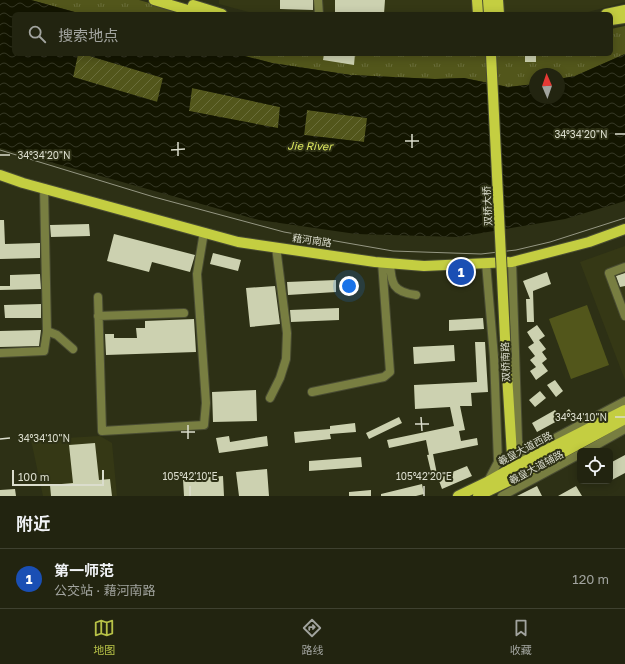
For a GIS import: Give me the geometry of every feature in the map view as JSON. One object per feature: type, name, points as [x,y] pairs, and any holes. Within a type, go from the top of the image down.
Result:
[{"type":"main road","points":[[154,0],[194,12]]},
{"type":"main road","points":[[175,0],[215,12]]},
{"type":"main road","points":[[477,0],[478,12]]},
{"type":"main road","points":[[488,0],[489,12]]},
{"type":"main road","points":[[498,0],[498,12]]},
{"type":"main road","points":[[613,13],[625,10]]},
{"type":"main road","points":[[613,20],[625,18]]},
{"type":"main road","name":"双桥大桥","points":[[491,56],[512,455],[523,460],[525,473]]},
{"type":"main road","name":"藉河南路","points":[[0,175],[238,242],[424,266],[512,262],[589,242],[625,229]]},
{"type":"main road","name":"羲皇大道西路","points":[[458,496],[487,482],[523,460],[625,410]]},
{"type":"main road","points":[[478,496],[525,473],[625,419]]},
{"type":"street","points":[[318,0],[320,12]]},
{"type":"street","points":[[0,353],[44,352],[48,331],[44,188]]},
{"type":"street","points":[[98,297],[102,431],[204,425],[206,403],[196,274],[204,232]]},
{"type":"street","points":[[270,398],[280,378],[286,358],[287,333],[276,247]]},
{"type":"street","points":[[386,262],[391,280],[396,288],[404,293],[416,295]]},
{"type":"street","points":[[312,392],[384,377],[390,372],[386,262]]},
{"type":"street","name":"双桥南路","points":[[512,262],[518,441],[523,460]]},
{"type":"street","points":[[486,263],[494,358],[498,462],[487,482]]},
{"type":"street","points":[[625,267],[609,273],[625,316]]},
{"type":"street","points":[[98,316],[184,313]]},
{"type":"street","points":[[48,331],[57,335],[73,349]]},
{"type":"street","name":"羲皇大道辅路","points":[[523,460],[625,401]]},
{"type":"street","points":[[591,448],[625,429]]},
{"type":"street","name":"羲皇大道辅路","points":[[502,496],[577,456]]},
{"type":"shaded area","points":[[219,0],[486,0],[487,12],[249,12],[219,4]]},
{"type":"shaded area","points":[[503,0],[625,0],[625,2],[588,12],[504,12]]},
{"type":"shaded area","points":[[625,246],[625,380],[580,262]]},
{"type":"shaded area","points":[[100,436],[112,443],[117,496],[43,496],[31,440]]},
{"type":"green space","points":[[31,0],[139,0],[180,12],[75,12]]},
{"type":"green space","points":[[625,26],[625,54],[575,76],[565,78],[565,68],[529,68],[529,85],[508,87],[464,78],[435,79],[351,75],[272,63],[245,56],[613,56],[613,29]]},
{"type":"green space","points":[[78,56],[90,56],[163,78],[158,102],[73,77]]},
{"type":"green space","points":[[192,88],[280,107],[278,129],[189,111]]},
{"type":"green space","points":[[307,110],[368,118],[364,142],[304,135]]},
{"type":"green space","points":[[587,305],[609,365],[571,379],[549,319]]},
{"type":"water","name":"Jie River","points":[[0,0],[31,0],[75,12],[12,12],[12,56],[78,56],[73,77],[157,102],[163,78],[90,56],[245,56],[272,63],[351,75],[435,79],[464,78],[508,87],[529,85],[529,104],[565,104],[565,78],[575,76],[625,54],[625,201],[565,219],[458,237],[356,234],[259,220],[0,148]],"holes":[[[192,88],[280,107],[278,128],[189,111]],[[307,110],[367,118],[364,142],[304,135]]]},
{"type":"building","points":[[280,0],[313,0],[313,10],[280,9]]},
{"type":"building","points":[[335,0],[385,0],[384,12],[335,12]]},
{"type":"building","points":[[324,56],[355,56],[354,65],[323,60]]},
{"type":"building","points":[[525,56],[536,56],[536,62],[525,62]]},
{"type":"building","points":[[0,220],[4,220],[5,244],[40,243],[40,258],[0,259]]},
{"type":"building","points":[[89,224],[90,236],[51,237],[50,225]]},
{"type":"building","points":[[114,234],[195,255],[190,272],[152,262],[149,272],[107,261]]},
{"type":"building","points":[[213,253],[241,260],[238,271],[210,264]]},
{"type":"building","points":[[547,272],[551,284],[533,291],[534,322],[527,322],[526,299],[530,299],[523,281]]},
{"type":"building","points":[[625,273],[625,286],[620,287],[616,276]]},
{"type":"building","points":[[40,274],[41,289],[0,290],[0,286],[10,286],[10,275]]},
{"type":"building","points":[[336,280],[336,292],[288,295],[287,282]]},
{"type":"building","points":[[275,286],[280,324],[250,327],[246,288]]},
{"type":"building","points":[[41,304],[41,318],[5,318],[4,305]]},
{"type":"building","points":[[339,308],[339,320],[291,322],[290,310]]},
{"type":"building","points":[[483,318],[484,329],[449,331],[449,320]]},
{"type":"building","points":[[194,319],[196,352],[106,355],[105,334],[114,334],[114,338],[137,338],[136,328],[145,328],[145,321]]},
{"type":"building","points":[[537,325],[545,336],[539,340],[546,349],[542,352],[547,359],[542,363],[548,371],[536,380],[530,371],[536,367],[530,360],[535,356],[528,347],[534,343],[527,332]]},
{"type":"building","points":[[41,330],[39,346],[0,347],[0,331]]},
{"type":"building","points":[[475,342],[485,342],[488,392],[471,393],[472,406],[460,406],[465,430],[459,431],[461,441],[477,438],[478,445],[429,455],[426,440],[389,448],[387,440],[454,426],[450,407],[415,409],[414,385],[477,382]]},
{"type":"building","points":[[454,345],[455,361],[414,364],[413,347]]},
{"type":"building","points":[[555,380],[563,391],[556,397],[547,385]]},
{"type":"building","points":[[256,390],[257,421],[213,422],[212,392]]},
{"type":"building","points":[[540,391],[546,398],[535,407],[529,400]]},
{"type":"building","points":[[569,409],[572,413],[537,432],[532,423],[555,410],[560,416]]},
{"type":"building","points":[[399,417],[402,423],[369,439],[366,433]]},
{"type":"building","points":[[355,423],[356,432],[330,434],[331,439],[295,443],[294,432],[330,429],[330,426]]},
{"type":"building","points":[[229,436],[230,442],[267,436],[268,446],[219,453],[216,438]]},
{"type":"building","points":[[95,443],[99,480],[110,479],[112,496],[51,496],[50,485],[73,483],[69,445]]},
{"type":"building","points":[[433,454],[437,474],[432,476],[427,455]]},
{"type":"building","points":[[625,455],[625,473],[613,479],[613,461]]},
{"type":"building","points":[[361,457],[362,467],[309,471],[309,461]]},
{"type":"building","points":[[467,466],[472,476],[442,489],[438,478]]},
{"type":"building","points":[[267,469],[269,496],[239,496],[236,472]]},
{"type":"building","points":[[223,476],[224,496],[184,496],[183,479]]},
{"type":"building","points":[[422,484],[424,494],[416,496],[381,496],[381,494]]},
{"type":"building","points":[[537,486],[542,496],[517,496]]},
{"type":"building","points":[[576,486],[582,496],[558,496]]},
{"type":"building","points":[[15,489],[16,496],[0,496],[0,490]]},
{"type":"building","points":[[371,490],[371,496],[349,496],[349,492]]},
{"type":"tram line","points":[[0,150],[154,197],[284,232],[393,251],[481,254],[516,250],[550,242],[625,218]]},
{"type":"place","name":"第一师范","points":[[461,272]]}]
